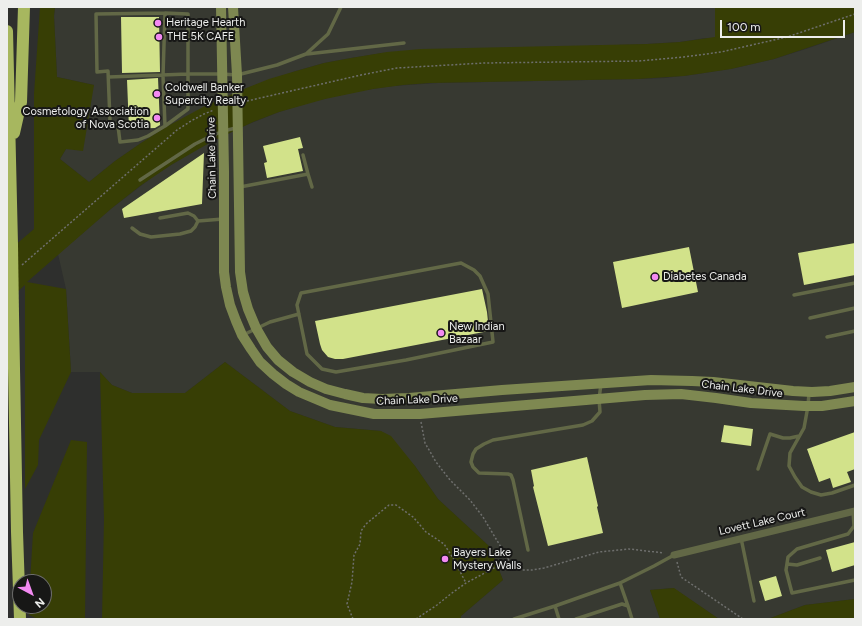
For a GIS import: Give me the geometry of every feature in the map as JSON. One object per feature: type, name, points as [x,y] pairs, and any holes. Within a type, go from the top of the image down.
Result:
[{"type":"highway","points":[[10,152],[21,102],[24,7]]},
{"type":"highway","points":[[7,31],[20,619]]},
{"type":"highway","points":[[17,532],[22,574]]},
{"type":"street","name":"Chain Lake Drive","points":[[221,7],[224,272],[226,287],[230,305],[242,335],[260,362],[273,374],[299,392],[330,406],[374,414],[420,414],[645,395],[680,394],[786,406],[822,406],[855,401]]},
{"type":"street","name":"Chain Lake Drive","points":[[233,7],[238,104],[237,128],[240,272],[243,292],[256,328],[267,346],[278,360],[293,372],[326,389],[363,398],[382,399],[402,399],[502,390],[651,380],[713,382],[774,390],[809,392],[830,391],[855,387]]},
{"type":"street","name":"Lovett Lake Court","points":[[674,555],[854,512]]},
{"type":"lane","points":[[306,54],[328,34],[340,7]]},
{"type":"lane","points":[[164,126],[165,13]]},
{"type":"lane","points":[[96,14],[188,14],[188,74],[188,109],[148,136],[138,140],[120,142],[118,126],[110,121],[108,71],[96,72],[96,14]]},
{"type":"lane","points":[[109,77],[188,74],[237,75],[277,65],[306,54],[404,44]]},
{"type":"lane","points":[[140,180],[206,138],[223,131],[237,128]]},
{"type":"lane","points":[[302,155],[312,187]]},
{"type":"lane","points":[[224,171],[238,169]]},
{"type":"lane","points":[[239,188],[308,174]]},
{"type":"lane","points":[[160,218],[188,214],[194,216],[198,221]]},
{"type":"lane","points":[[198,221],[224,219]]},
{"type":"lane","points":[[132,228],[140,234],[151,237],[180,234],[191,231],[198,221]]},
{"type":"lane","points":[[461,263],[474,270],[480,276],[488,294],[493,342],[406,360],[336,372],[322,369],[307,354],[299,314],[297,305],[300,293],[461,263]]},
{"type":"lane","points":[[794,295],[855,283]]},
{"type":"lane","points":[[810,318],[855,308]]},
{"type":"lane","points":[[242,335],[270,322],[299,314]]},
{"type":"lane","points":[[827,337],[855,331]]},
{"type":"lane","points":[[528,550],[511,476],[508,474],[479,472],[471,462],[473,454],[476,449],[494,440],[583,425],[592,420],[600,412],[599,399],[601,383]]},
{"type":"lane","points":[[809,392],[804,428],[790,452],[789,466],[802,487],[821,495],[832,493],[855,484]]},
{"type":"lane","points":[[758,469],[770,434],[783,438],[799,436]]},
{"type":"lane","points":[[854,512],[854,526],[848,534],[797,549],[788,557],[786,570],[792,593],[855,580]]},
{"type":"lane","points":[[741,538],[754,601]]},
{"type":"lane","points":[[514,619],[555,606],[620,582],[674,555]]},
{"type":"lane","points":[[787,564],[797,565],[820,558]]},
{"type":"lane","points":[[620,582],[632,619]]},
{"type":"lane","points":[[576,619],[622,604],[628,606]]},
{"type":"lane","points":[[555,606],[559,619]]},
{"type":"path","points":[[238,104],[361,75],[398,68],[484,63],[639,61],[721,52],[788,37],[855,14]]},
{"type":"path","points":[[18,269],[177,130],[204,114],[223,107]]},
{"type":"path","points":[[353,619],[347,604],[352,582],[354,555],[360,544],[361,531],[374,516],[389,505],[396,505],[413,517],[426,532],[444,544],[466,583]]},
{"type":"path","points":[[674,555],[681,577],[743,619]]},
{"type":"path","points":[[416,619],[466,583],[509,560]]},
{"type":"shaded area","points":[[55,7],[719,7],[719,38],[647,44],[383,53],[324,63],[244,89],[141,143],[115,161],[89,182],[60,159],[66,149],[94,85],[57,77],[54,16]]},
{"type":"shaded area","points":[[855,32],[855,599],[805,605],[768,619],[719,619],[673,588],[650,590],[660,619],[461,619],[461,616],[503,580],[490,547],[438,499],[415,466],[381,431],[335,427],[290,411],[225,362],[185,393],[132,393],[112,385],[100,372],[71,372],[66,289],[58,254],[112,208],[155,175],[195,150],[244,126],[279,112],[311,102],[365,90],[393,86],[438,83],[665,78],[698,74],[735,68],[774,59]]},
{"type":"green space","points":[[40,7],[55,7],[54,16],[57,77],[94,85],[83,151],[66,149],[60,159],[89,182],[115,161],[141,143],[166,127],[205,106],[269,79],[324,63],[387,52],[421,49],[647,44],[680,42],[715,37],[715,7],[855,7],[855,32],[774,59],[731,69],[684,76],[638,79],[430,83],[373,89],[325,99],[279,112],[253,122],[211,142],[171,165],[140,186],[112,208],[27,282],[66,289],[71,372],[39,440],[38,465],[25,489],[25,285],[7,301],[7,252],[34,229],[34,94]]},
{"type":"green space","points":[[225,362],[290,411],[335,427],[381,431],[391,436],[415,466],[438,499],[490,547],[503,580],[461,616],[461,619],[102,619],[104,519],[100,372],[112,385],[132,393],[185,393]]},
{"type":"green space","points":[[71,440],[87,442],[85,619],[38,619],[29,615],[52,614],[52,574],[30,574],[33,533]]},
{"type":"green space","points":[[674,588],[719,619],[660,619],[650,590]]},
{"type":"green space","points":[[855,599],[855,619],[768,619],[805,605]]},
{"type":"building","points":[[121,17],[159,17],[160,72],[122,73]]},
{"type":"building","points":[[158,78],[160,125],[155,128],[129,129],[127,80]]},
{"type":"building","points":[[300,137],[303,148],[298,149],[303,171],[267,178],[264,163],[267,162],[263,146]]},
{"type":"building","points":[[204,153],[202,204],[124,218],[122,209]]},
{"type":"building","points":[[855,243],[855,275],[804,285],[798,253]]},
{"type":"building","name":"Diabetes Canada","points":[[689,247],[698,292],[622,308],[613,262]]},
{"type":"building","points":[[482,289],[489,331],[343,359],[328,357],[322,350],[315,321]]},
{"type":"building","points":[[724,425],[753,429],[751,446],[721,442]]},
{"type":"building","points":[[855,432],[855,469],[847,472],[851,482],[833,488],[830,478],[819,482],[807,449]]},
{"type":"building","points":[[587,457],[603,533],[548,546],[533,487],[531,470]]},
{"type":"building","points":[[855,542],[855,565],[832,572],[826,550]]},
{"type":"building","points":[[776,576],[782,596],[765,601],[759,581]]},
{"type":"place","name":"Heritage Hearth","points":[[158,23]]},
{"type":"place","name":"THE 5K CAFE","points":[[159,37]]},
{"type":"place","name":"Coldwell Banker Supercity Realty","points":[[157,94]]},
{"type":"place","name":"Cosmetology Association of Nova Scotia","points":[[157,118]]},
{"type":"place","name":"Diabetes Canada","points":[[655,277]]},
{"type":"place","name":"New Indian Bazaar","points":[[441,333]]},
{"type":"place","name":"Bayers Lake Mystery Walls","points":[[445,559]]}]
